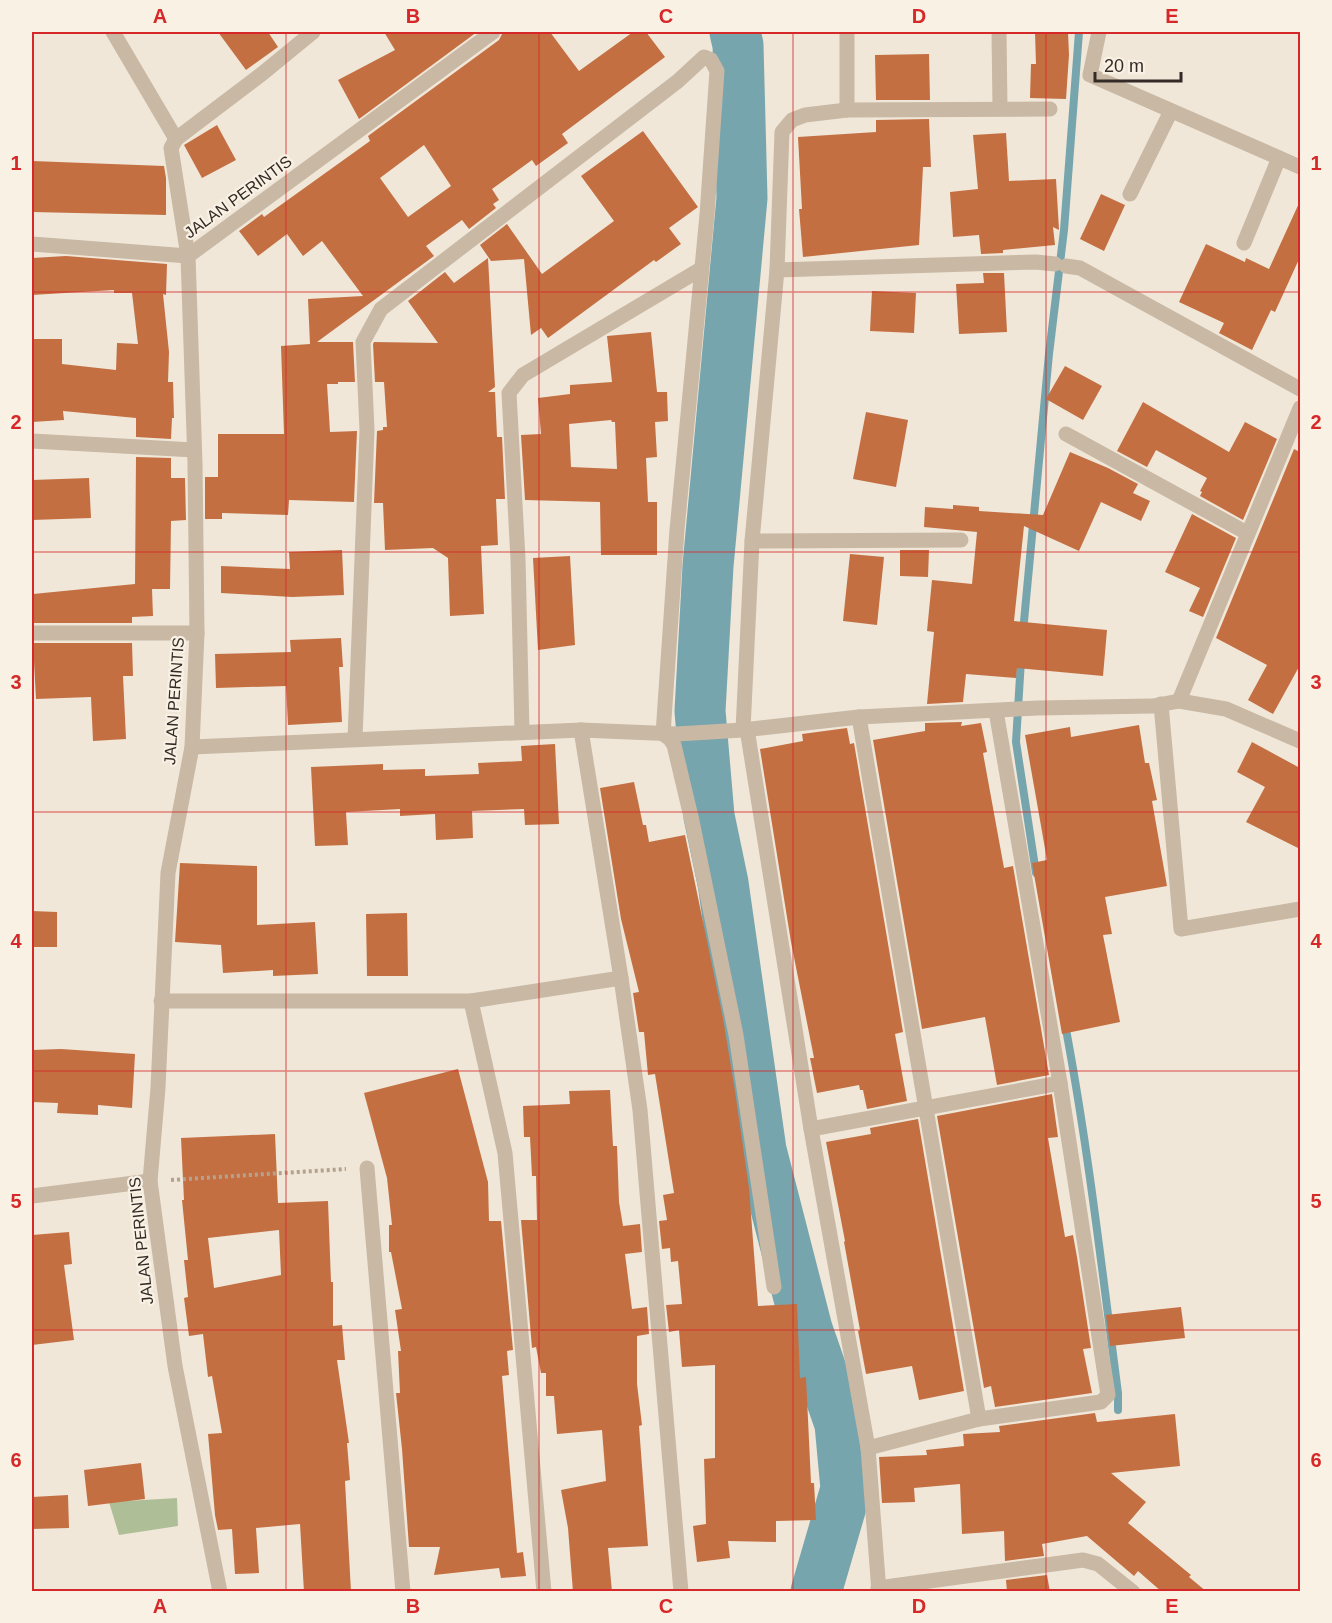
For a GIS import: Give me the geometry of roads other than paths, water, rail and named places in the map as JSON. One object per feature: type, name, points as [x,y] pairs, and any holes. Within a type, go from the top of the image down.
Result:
[{"type":"street","points":[[113,32],[176,139]]},
{"type":"street","points":[[32,244],[188,256],[171,148],[176,139],[313,32]]},
{"type":"street","name":"JALAN PERINTIS","points":[[220,1592],[175,1366],[150,1181],[158,1088],[168,873],[192,747],[197,633],[188,256],[493,32]]},
{"type":"street","points":[[848,32],[848,110]]},
{"type":"street","points":[[999,32],[1000,108]]},
{"type":"street","points":[[1099,32],[1090,75],[1300,167]]},
{"type":"street","points":[[355,740],[367,430],[363,342],[381,309],[678,81],[704,57],[711,60],[717,71],[707,215],[677,530],[670,739],[674,745],[690,810],[736,1035],[774,1287]]},
{"type":"street","points":[[1050,109],[848,110],[805,115],[792,120],[782,132],[777,270],[752,541],[743,730],[868,1448],[879,1590],[1083,1560],[1098,1564],[1133,1592]]},
{"type":"street","points":[[1130,194],[1171,111]]},
{"type":"street","points":[[1244,243],[1279,158]]},
{"type":"street","points":[[777,270],[1036,262],[1080,268],[1300,389]]},
{"type":"street","points":[[522,732],[518,559],[509,393],[523,375],[701,269]]},
{"type":"street","points":[[1179,701],[1300,408]]},
{"type":"street","points":[[1066,434],[1247,533]]},
{"type":"street","points":[[32,441],[194,450]]},
{"type":"street","points":[[752,541],[961,540]]},
{"type":"street","points":[[32,633],[197,633]]},
{"type":"street","points":[[192,747],[581,730],[670,734],[743,730],[859,717],[1161,704],[1179,701],[1226,709],[1299,735]]},
{"type":"street","points":[[1161,704],[1181,929],[1300,909]]},
{"type":"street","points":[[868,1448],[979,1419],[1101,1402],[1108,1395],[1060,1083],[996,711]]},
{"type":"street","points":[[859,717],[979,1419]]},
{"type":"street","points":[[581,730],[640,1110],[681,1592]]},
{"type":"street","points":[[161,1001],[471,1001],[621,978]]},
{"type":"street","points":[[471,1001],[506,1153],[544,1592]]},
{"type":"street","points":[[811,1129],[1060,1083]]},
{"type":"street","points":[[367,1168],[403,1592]]},
{"type":"street","points":[[32,1196],[150,1181]]},
{"type":"waterway","points":[[735,32],[738,45],[742,198],[708,566],[700,711],[709,816],[723,883],[761,1150],[807,1329],[840,1424],[846,1489],[816,1592]]},
{"type":"waterway","points":[[1023,632],[1049,354],[1064,230],[1079,32]]},
{"type":"waterway","points":[[1021,660],[1016,742],[1036,873]]},
{"type":"waterway","points":[[1065,1024],[1094,1208],[1118,1393],[1118,1410]]}]
